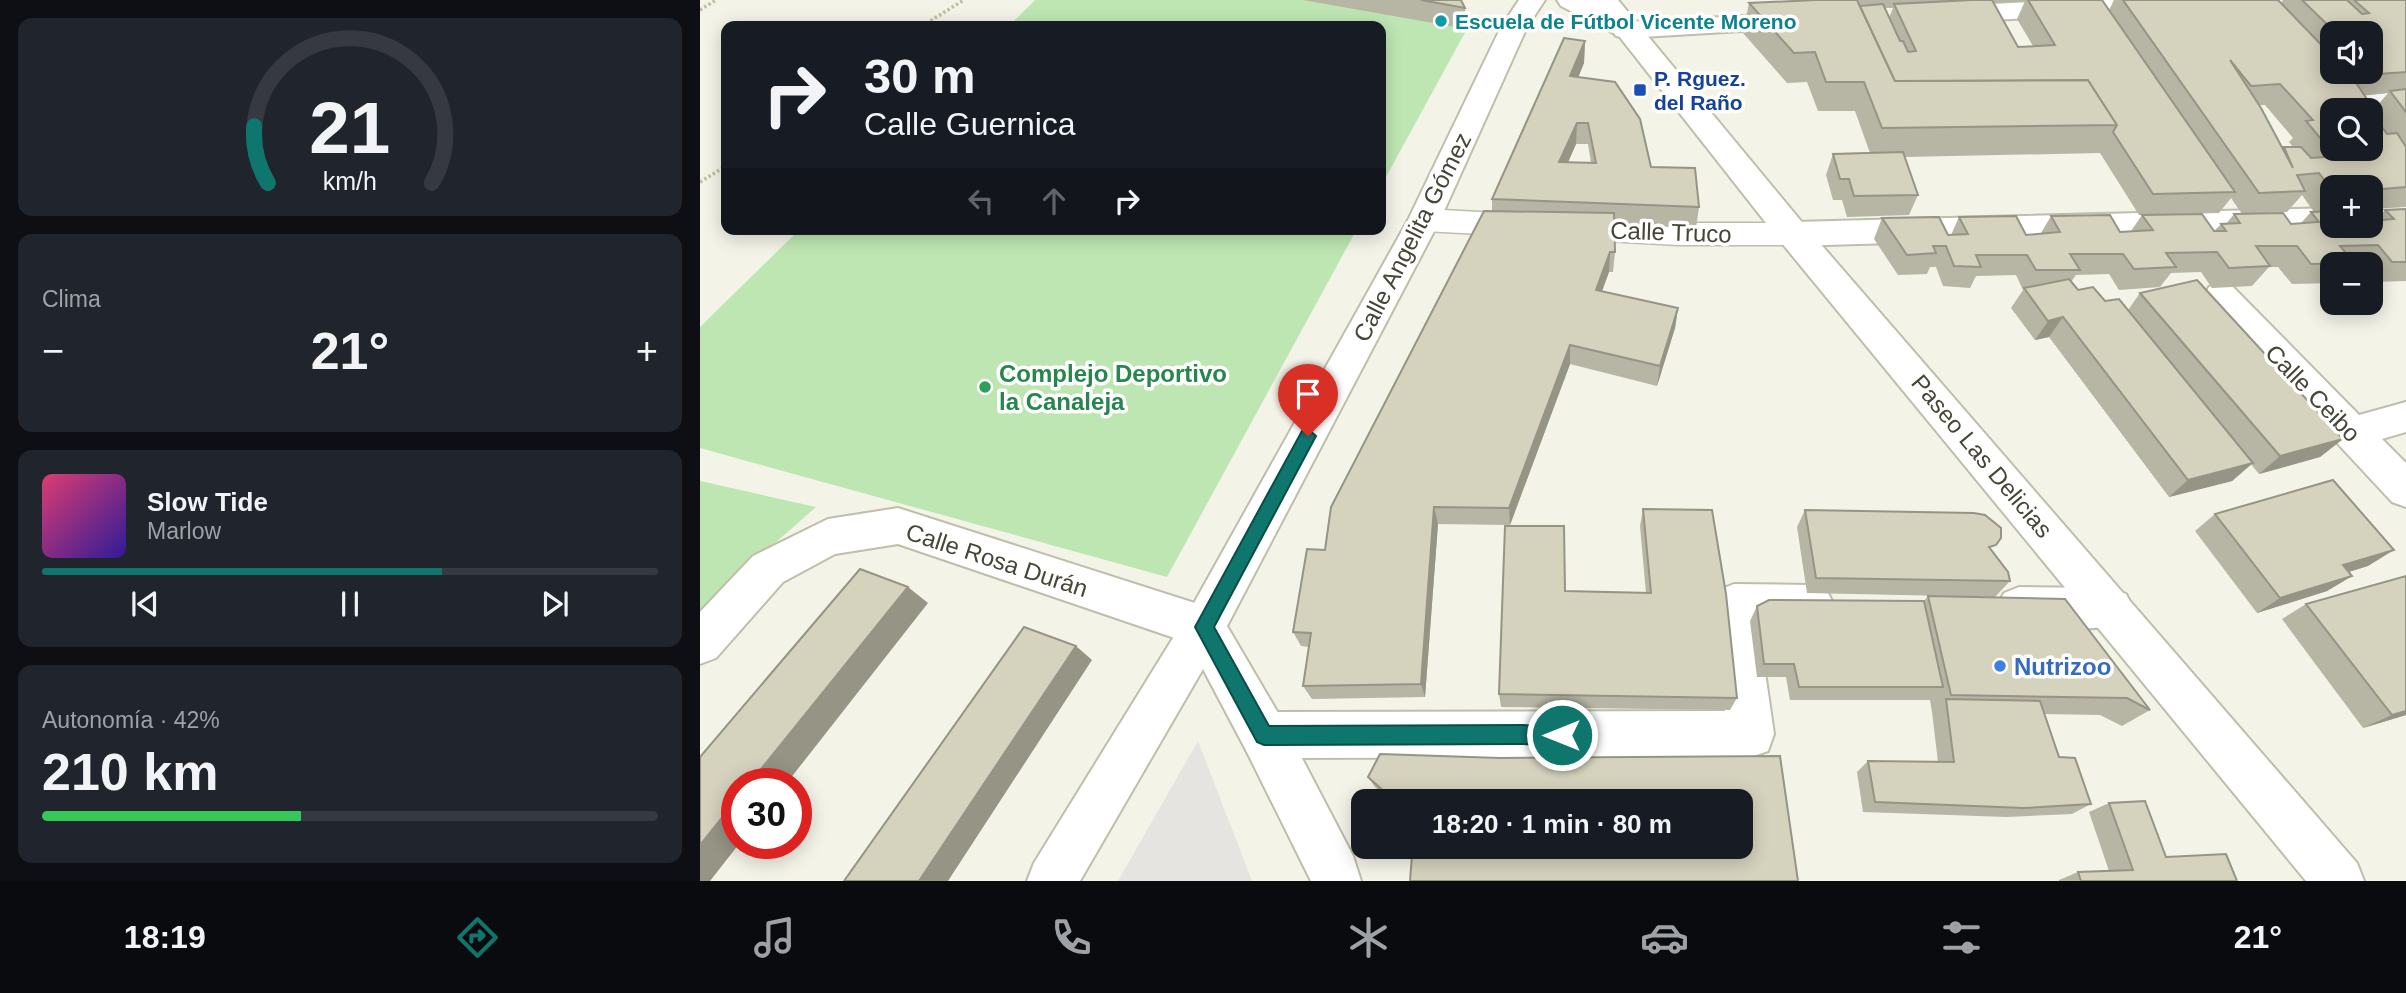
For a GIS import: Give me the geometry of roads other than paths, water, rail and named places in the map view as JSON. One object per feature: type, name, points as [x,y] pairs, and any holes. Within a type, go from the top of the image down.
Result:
[{"type":"street","name":"Paseo Las Delicias","points":[[1570,0],[1615,15],[1793,234],[2339,881]]},
{"type":"street","points":[[1916,16],[2103,18],[2261,6]]},
{"type":"street","name":"Calle Angelita Gómez","points":[[1052,881],[1204,627],[1424,220],[1515,9]]},
{"type":"street","points":[[1615,15],[1819,20]]},
{"type":"street","points":[[2383,100],[2406,100]]},
{"type":"street","points":[[1793,234],[2229,209],[2320,218]]},
{"type":"street","points":[[2383,219],[2406,218]]},
{"type":"street","name":"Calle Truco","points":[[1424,220],[1678,234],[1793,234]]},
{"type":"street","name":"Calle Ceibo","points":[[2221,296],[2406,490]]},
{"type":"street","points":[[2351,433],[2406,417]]},
{"type":"street","name":"Calle Rosa Durán","points":[[700,643],[768,569],[828,537],[898,527],[1204,627]]},
{"type":"street","points":[[1264,735],[1751,734],[1734,604],[1846,605]]},
{"type":"street","points":[[1986,607],[2111,608]]},
{"type":"street","points":[[1204,627],[1264,735],[1336,881]]},
{"type":"place","name":"Escuela de Fútbol Vicente Moreno","points":[[1441,21]]},
{"type":"place","name":"P. Rguez. del Raño","points":[[1640,90]]},
{"type":"place","name":"Complejo Deportivo la Canaleja","points":[[985,387]]},
{"type":"place","name":"Nutrizoo","points":[[2000,666]]}]
